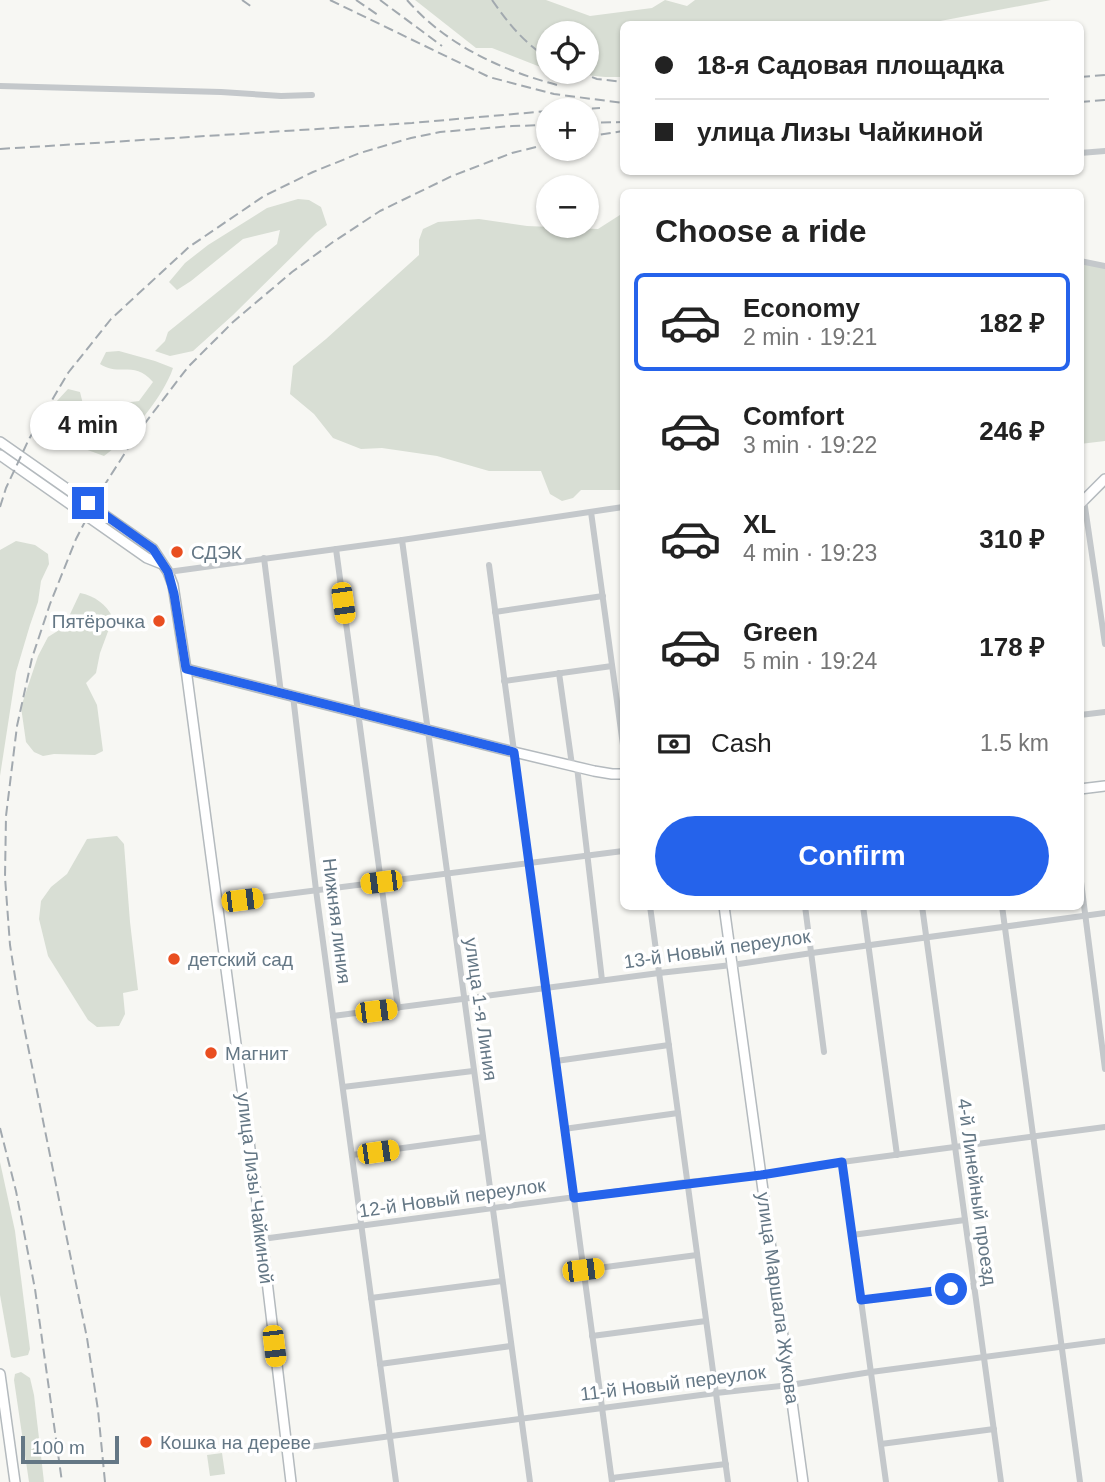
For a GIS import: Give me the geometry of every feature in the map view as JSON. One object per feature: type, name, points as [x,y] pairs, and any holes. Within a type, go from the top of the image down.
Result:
[{"type":"main road","name":"улица Лизы Чайкиной","points":[[0,442],[153,549],[165,568],[174,594],[262,1239],[290,1482]]},
{"type":"main road","points":[[0,456],[165,568]]},
{"type":"main road","points":[[1084,500],[1105,479]]},
{"type":"main road","points":[[186,669],[514,752],[620,774]]},
{"type":"main road","points":[[1084,789],[1105,786]]},
{"type":"main road","name":"улица Маршала Жукова","points":[[725,910],[803,1482]]},
{"type":"main road","points":[[0,1374],[15,1482]]},
{"type":"street","points":[[0,86],[312,95]]},
{"type":"street","points":[[1084,153],[1105,151]]},
{"type":"street","points":[[1084,262],[1105,267]]},
{"type":"street","points":[[165,568],[336,549],[620,507]]},
{"type":"street","points":[[591,512],[620,723]]},
{"type":"street","points":[[1084,512],[1102,599],[1105,643]]},
{"type":"street","name":"улица 1-я Линия","points":[[402,540],[530,1482]]},
{"type":"street","points":[[336,549],[398,1008]]},
{"type":"street","points":[[264,558],[281,693]]},
{"type":"street","points":[[489,565],[612,1480],[726,1464]]},
{"type":"street","points":[[495,612],[603,596]]},
{"type":"street","points":[[504,681],[612,666]]},
{"type":"street","points":[[559,673],[587,856],[602,981]]},
{"type":"street","name":"Нижняя линия","points":[[293,696],[316,890],[396,1482]]},
{"type":"street","points":[[1084,715],[1105,712]]},
{"type":"street","points":[[217,903],[620,851]]},
{"type":"street","points":[[1084,908],[1105,1069]]},
{"type":"street","points":[[651,910],[728,1482]]},
{"type":"street","points":[[806,910],[824,1052]]},
{"type":"street","points":[[864,910],[897,1155]]},
{"type":"street","name":"4-й Линейный проезд","points":[[923,910],[1001,1482]]},
{"type":"street","points":[[1002,910],[1080,1482]]},
{"type":"street","name":"13-й Новый переулок","points":[[333,1016],[1105,914]]},
{"type":"street","points":[[556,1062],[669,1045]]},
{"type":"street","points":[[343,1087],[473,1071]]},
{"type":"street","points":[[564,1129],[678,1113]]},
{"type":"street","name":"12-й Новый переулок","points":[[262,1239],[687,1182],[761,1175],[1105,1127]]},
{"type":"street","points":[[352,1155],[483,1137]]},
{"type":"street","points":[[842,1162],[886,1482]]},
{"type":"street","points":[[852,1235],[965,1220]]},
{"type":"street","points":[[583,1270],[697,1255]]},
{"type":"street","points":[[371,1298],[502,1281]]},
{"type":"street","points":[[861,1300],[974,1286]]},
{"type":"street","points":[[592,1336],[706,1321]]},
{"type":"street","name":"11-й Новый переулок","points":[[286,1450],[1105,1341]]},
{"type":"street","points":[[380,1364],[511,1346]]},
{"type":"street","points":[[881,1444],[994,1429]]},
{"type":"shaded area","points":[[415,0],[546,0],[590,16],[652,8],[665,0],[687,6],[695,0],[1051,0],[940,21],[620,21],[620,77],[599,76],[599,21],[536,21],[536,65],[492,48],[476,48]]},
{"type":"shaded area","points":[[298,199],[309,200],[321,207],[327,225],[193,351],[170,356],[155,351],[165,341],[168,332],[277,244],[280,230],[243,239],[177,290],[169,282],[185,263],[208,245],[267,208]]},
{"type":"shaded area","points":[[620,215],[620,490],[581,490],[573,498],[562,501],[550,494],[541,471],[489,471],[437,456],[382,448],[361,449],[333,438],[314,414],[290,394],[293,366],[419,255],[419,240],[423,229],[438,222],[479,219],[536,226],[536,238],[599,238],[599,228]]},
{"type":"shaded area","points":[[1084,264],[1105,266],[1105,441],[1084,444]]},
{"type":"shaded area","points":[[119,351],[173,368],[154,404],[134,428],[104,456],[63,441],[49,431],[46,420],[56,402],[68,389],[80,392],[82,418],[91,428],[103,425],[123,403],[139,401],[153,382],[146,375],[133,370],[107,368],[100,364],[106,352]]},
{"type":"shaded area","points":[[0,446],[150,551],[148,554],[0,451]]},
{"type":"shaded area","points":[[16,541],[35,545],[48,554],[49,564],[41,581],[38,602],[16,672],[0,776],[0,550]]},
{"type":"shaded area","points":[[80,593],[100,601],[113,618],[96,673],[86,683],[97,705],[103,751],[95,755],[43,756],[34,752],[26,742],[21,707],[38,656],[48,637],[64,627]]},
{"type":"shaded area","points":[[117,836],[124,844],[138,990],[123,993],[125,1014],[119,1026],[97,1027],[88,1020],[48,956],[39,919],[41,901],[51,887],[67,874],[87,839]]},
{"type":"shaded area","points":[[0,1162],[15,1231],[30,1349],[28,1355],[14,1358],[11,1357],[0,1295]]},
{"type":"shaded area","points":[[21,1372],[30,1378],[34,1395],[44,1482],[29,1482],[14,1380],[15,1374]]},
{"type":"shaded area","points":[[222,1453],[225,1474],[210,1476],[207,1455]]},
{"type":"railway","points":[[242,0],[252,7]]},
{"type":"railway","points":[[330,0],[489,77],[554,94],[620,103]]},
{"type":"railway","points":[[356,0],[378,15]]},
{"type":"railway","points":[[380,0],[442,46]]},
{"type":"railway","points":[[407,0],[439,30],[476,54],[515,72],[557,85]]},
{"type":"railway","points":[[492,0],[517,32],[536,50]]},
{"type":"railway","points":[[1084,77],[1105,75]]},
{"type":"railway","points":[[599,79],[620,82]]},
{"type":"railway","points":[[1084,102],[1105,100]]},
{"type":"railway","points":[[0,149],[412,123],[536,112]]},
{"type":"railway","points":[[599,123],[620,122]]},
{"type":"railway","points":[[0,507],[29,439],[68,373],[111,319],[189,247],[264,196],[360,153],[440,132],[536,125]]},
{"type":"railway","points":[[599,135],[620,131]]},
{"type":"railway","points":[[105,1482],[87,1338],[19,1002],[10,945],[5,877],[6,816],[17,726],[32,658],[76,539],[102,489],[139,431],[188,367],[233,322],[292,272],[380,211],[452,176],[512,153],[536,147]]},
{"type":"railway","points":[[0,1128],[16,1191],[35,1289],[62,1482]]},
{"type":"place","name":"СДЭК","points":[[177,552]]},
{"type":"place","name":"Пятёрочка","points":[[159,621]]},
{"type":"place","name":"детский сад","points":[[174,959]]},
{"type":"place","name":"Магнит","points":[[211,1053]]},
{"type":"place","name":"Кошка на дереве","points":[[146,1442]]},
{"type":"route","points":[[88,503],[153,549],[168,572],[173,585],[186,669],[514,752],[574,1198],[761,1175],[842,1162],[861,1300],[951,1289]]}]
